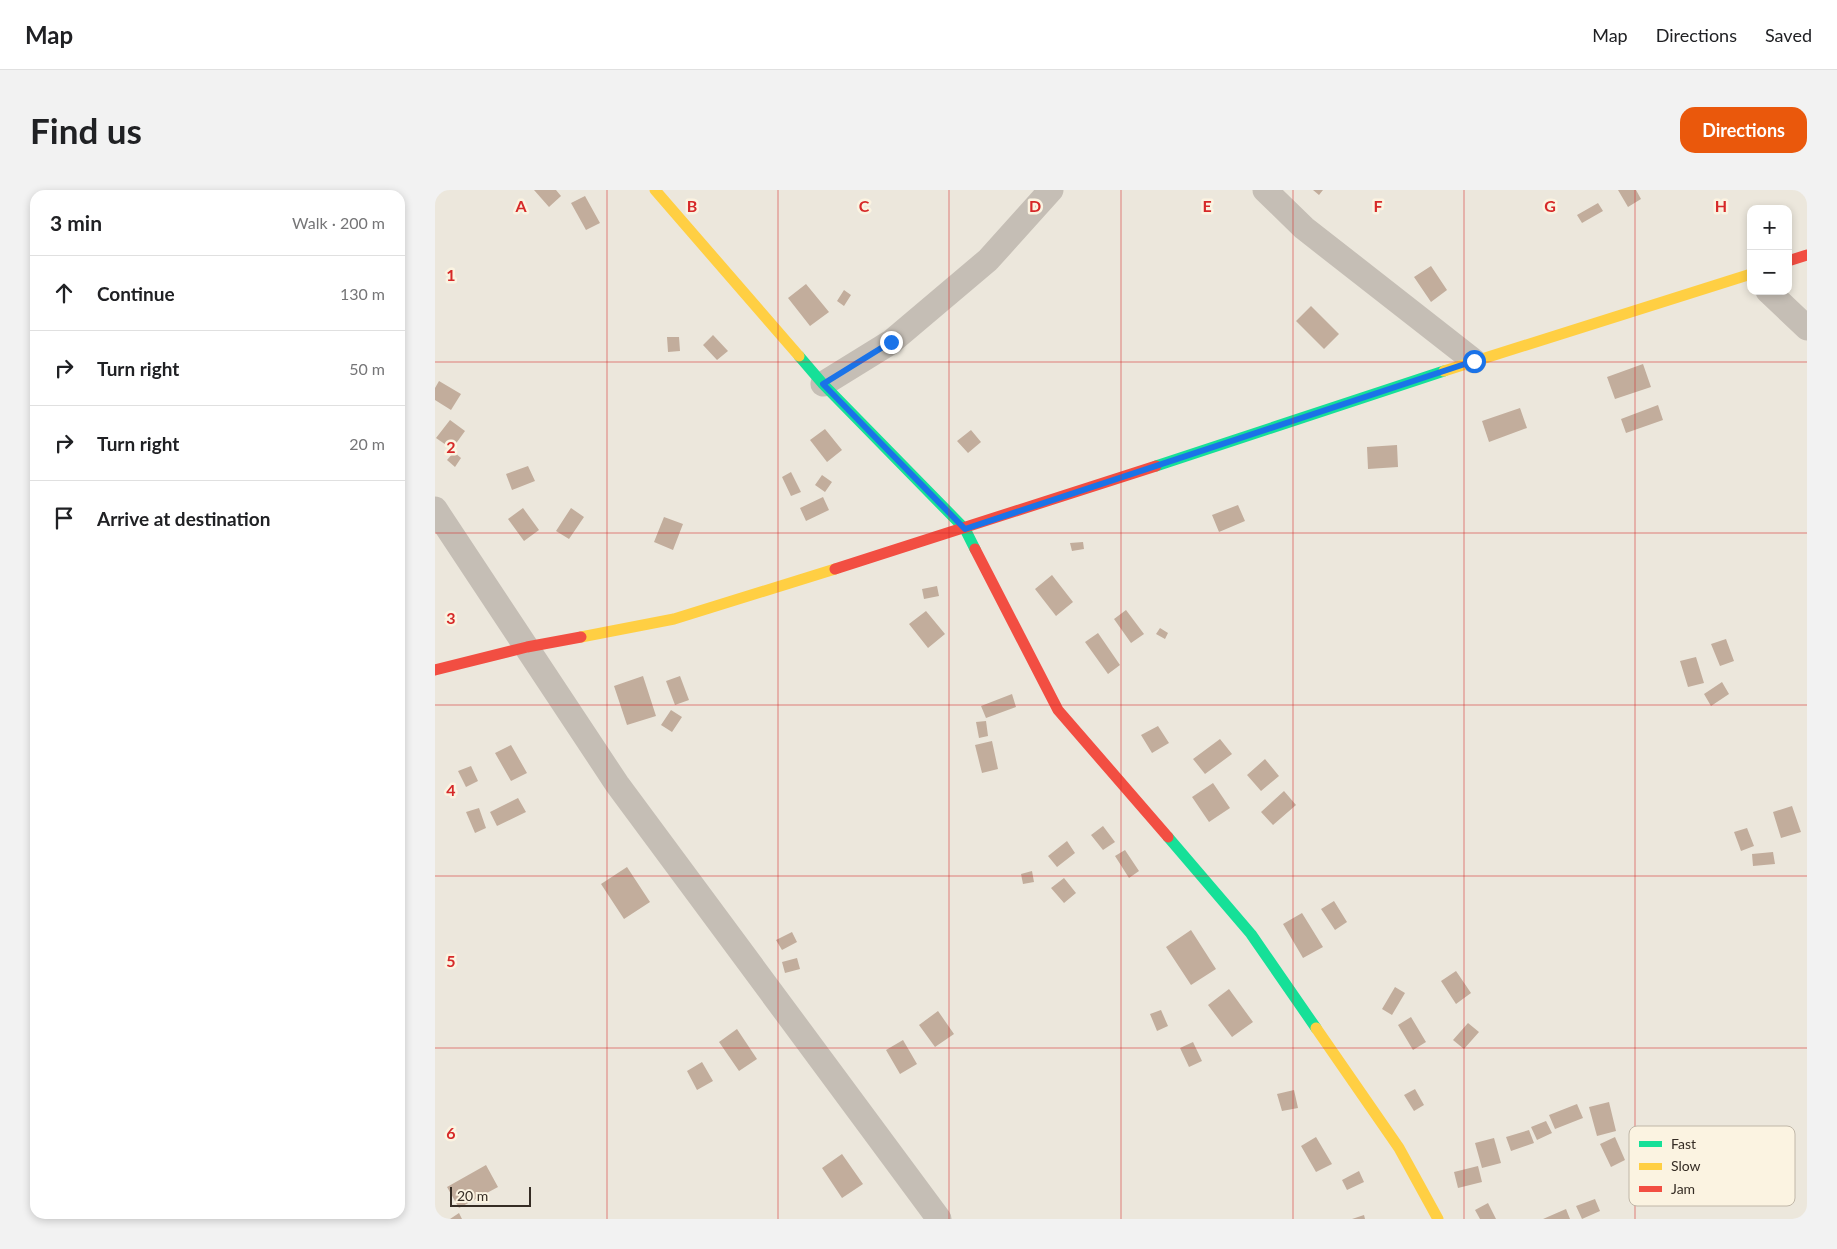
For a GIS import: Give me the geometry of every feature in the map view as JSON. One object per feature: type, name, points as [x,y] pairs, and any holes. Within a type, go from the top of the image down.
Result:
[{"type":"street","points":[[655,190],[823,384],[965,529],[1058,710],[1251,934],[1399,1148],[1438,1219]]},
{"type":"street","points":[[823,384],[891,342],[988,260],[1051,190]]},
{"type":"street","points":[[1265,190],[1304,228],[1474,361]]},
{"type":"street","points":[[1792,260],[1807,255]]},
{"type":"street","points":[[435,670],[527,648],[674,619],[965,529],[1474,361],[1747,276]]},
{"type":"street","points":[[1772,295],[1807,328]]},
{"type":"street","points":[[435,509],[617,784],[939,1219]]},
{"type":"building","points":[[534,190],[556,190],[561,196],[549,207]]},
{"type":"building","points":[[1313,190],[1323,190],[1319,195]]},
{"type":"building","points":[[1618,190],[1636,190],[1641,199],[1628,207]]},
{"type":"building","points":[[585,196],[600,223],[586,230],[571,203]]},
{"type":"building","points":[[1598,203],[1603,211],[1582,223],[1577,215]]},
{"type":"building","points":[[1431,266],[1447,290],[1431,302],[1414,277]]},
{"type":"building","points":[[806,284],[829,312],[810,326],[788,298]]},
{"type":"building","points":[[844,290],[851,295],[844,306],[837,301]]},
{"type":"building","points":[[1311,306],[1339,334],[1324,349],[1296,321]]},
{"type":"building","points":[[713,335],[728,351],[717,360],[703,345]]},
{"type":"building","points":[[667,337],[679,337],[680,351],[668,352]]},
{"type":"building","points":[[1643,364],[1651,387],[1615,399],[1607,377]]},
{"type":"building","points":[[439,381],[461,394],[451,410],[435,400],[435,388]]},
{"type":"building","points":[[1658,405],[1663,420],[1626,433],[1621,419]]},
{"type":"building","points":[[1520,408],[1527,428],[1489,442],[1482,421]]},
{"type":"building","points":[[450,420],[465,431],[452,449],[436,438]]},
{"type":"building","points":[[825,429],[842,450],[827,462],[810,440]]},
{"type":"building","points":[[971,430],[981,442],[968,453],[957,441]]},
{"type":"building","points":[[1397,445],[1398,467],[1368,469],[1367,447]]},
{"type":"building","points":[[454,452],[461,458],[455,467],[447,460]]},
{"type":"building","points":[[528,466],[535,481],[512,490],[506,474]]},
{"type":"building","points":[[791,472],[801,492],[791,496],[782,477]]},
{"type":"building","points":[[822,475],[832,482],[825,492],[815,485]]},
{"type":"building","points":[[823,497],[829,510],[806,521],[800,508]]},
{"type":"building","points":[[1238,505],[1245,521],[1219,532],[1212,515]]},
{"type":"building","points":[[523,508],[539,530],[524,541],[508,519]]},
{"type":"building","points":[[571,508],[584,517],[569,539],[556,531]]},
{"type":"building","points":[[664,517],[683,524],[673,550],[654,542]]},
{"type":"building","points":[[1083,542],[1084,549],[1072,551],[1070,543]]},
{"type":"building","points":[[1052,575],[1073,602],[1056,616],[1035,589]]},
{"type":"building","points":[[937,586],[939,596],[924,599],[922,589]]},
{"type":"building","points":[[1126,610],[1144,634],[1131,643],[1114,619]]},
{"type":"building","points":[[926,611],[945,634],[928,648],[909,624]]},
{"type":"building","points":[[1160,628],[1168,633],[1165,639],[1156,634]]},
{"type":"building","points":[[1098,633],[1120,665],[1108,674],[1085,642]]},
{"type":"building","points":[[1726,639],[1734,661],[1720,666],[1711,644]]},
{"type":"building","points":[[1696,657],[1704,683],[1688,687],[1680,661]]},
{"type":"building","points":[[643,676],[656,716],[627,725],[614,686]]},
{"type":"building","points":[[680,676],[689,700],[675,705],[666,681]]},
{"type":"building","points":[[1722,682],[1729,694],[1711,706],[1704,694]]},
{"type":"building","points":[[1012,694],[1016,707],[986,718],[981,706]]},
{"type":"building","points":[[671,710],[682,717],[672,732],[661,725]]},
{"type":"building","points":[[986,721],[988,736],[979,738],[976,722]]},
{"type":"building","points":[[1158,726],[1169,743],[1152,753],[1141,735]]},
{"type":"building","points":[[1220,739],[1232,754],[1205,774],[1193,759]]},
{"type":"building","points":[[992,741],[998,769],[982,773],[975,745]]},
{"type":"building","points":[[511,745],[527,773],[511,781],[495,753]]},
{"type":"building","points":[[1265,759],[1279,776],[1261,791],[1247,775]]},
{"type":"building","points":[[471,766],[478,781],[466,787],[458,771]]},
{"type":"building","points":[[1213,783],[1230,808],[1209,822],[1192,797]]},
{"type":"building","points":[[1284,791],[1296,805],[1273,825],[1261,812]]},
{"type":"building","points":[[518,798],[526,812],[497,826],[490,812]]},
{"type":"building","points":[[1792,806],[1801,832],[1781,838],[1773,812]]},
{"type":"building","points":[[479,808],[486,828],[475,833],[466,812]]},
{"type":"building","points":[[1103,826],[1115,842],[1103,850],[1091,835]]},
{"type":"building","points":[[1747,828],[1754,846],[1741,851],[1734,832]]},
{"type":"building","points":[[1067,841],[1075,853],[1057,867],[1048,856]]},
{"type":"building","points":[[1125,850],[1139,871],[1129,878],[1115,856]]},
{"type":"building","points":[[1773,852],[1775,864],[1753,866],[1752,854]]},
{"type":"building","points":[[627,867],[650,902],[624,919],[601,884]]},
{"type":"building","points":[[1032,871],[1034,882],[1023,884],[1021,874]]},
{"type":"building","points":[[1064,878],[1076,893],[1064,903],[1051,888]]},
{"type":"building","points":[[1334,901],[1347,922],[1335,930],[1321,909]]},
{"type":"building","points":[[1302,913],[1323,947],[1303,958],[1283,924]]},
{"type":"building","points":[[1191,930],[1216,969],[1191,985],[1166,947]]},
{"type":"building","points":[[792,932],[797,942],[782,950],[776,940]]},
{"type":"building","points":[[797,958],[800,969],[785,973],[782,962]]},
{"type":"building","points":[[1456,971],[1471,993],[1456,1004],[1441,981]]},
{"type":"building","points":[[1395,987],[1405,993],[1392,1015],[1382,1009]]},
{"type":"building","points":[[1229,989],[1253,1022],[1232,1037],[1208,1005]]},
{"type":"building","points":[[1161,1010],[1168,1026],[1157,1031],[1150,1014]]},
{"type":"building","points":[[938,1011],[954,1034],[935,1047],[919,1025]]},
{"type":"building","points":[[1411,1017],[1426,1042],[1413,1050],[1398,1025]]},
{"type":"building","points":[[1468,1023],[1479,1032],[1464,1049],[1453,1040]]},
{"type":"building","points":[[737,1029],[757,1059],[739,1071],[719,1042]]},
{"type":"building","points":[[903,1040],[917,1064],[900,1074],[886,1050]]},
{"type":"building","points":[[1193,1042],[1202,1061],[1189,1067],[1180,1048]]},
{"type":"building","points":[[702,1062],[713,1081],[697,1090],[687,1071]]},
{"type":"building","points":[[1415,1089],[1424,1105],[1414,1111],[1404,1095]]},
{"type":"building","points":[[1294,1090],[1298,1108],[1282,1111],[1277,1094]]},
{"type":"building","points":[[1609,1102],[1616,1131],[1597,1136],[1589,1107]]},
{"type":"building","points":[[1577,1104],[1583,1118],[1555,1129],[1549,1115]]},
{"type":"building","points":[[1546,1121],[1552,1133],[1537,1140],[1531,1127]]},
{"type":"building","points":[[1529,1130],[1534,1143],[1511,1151],[1506,1137]]},
{"type":"building","points":[[1316,1137],[1332,1164],[1316,1172],[1301,1146]]},
{"type":"building","points":[[1615,1137],[1625,1160],[1611,1167],[1600,1144]]},
{"type":"building","points":[[1494,1138],[1501,1163],[1482,1168],[1475,1143]]},
{"type":"building","points":[[842,1154],[863,1184],[842,1198],[822,1168]]},
{"type":"building","points":[[486,1165],[498,1187],[459,1208],[447,1187]]},
{"type":"building","points":[[1478,1166],[1482,1182],[1458,1188],[1454,1172]]},
{"type":"building","points":[[1359,1171],[1364,1182],[1347,1190],[1342,1180]]},
{"type":"building","points":[[1595,1199],[1600,1211],[1582,1219],[1576,1206]]},
{"type":"building","points":[[1488,1203],[1496,1219],[1480,1219],[1475,1210]]},
{"type":"building","points":[[1566,1209],[1570,1219],[1543,1219]]},
{"type":"building","points":[[459,1213],[462,1219],[450,1219]]},
{"type":"building","points":[[1364,1215],[1365,1219],[1352,1219]]},
{"type":"traffic: fast","points":[[799,356],[823,384],[965,529],[975,549]]},
{"type":"traffic: fast","points":[[1156,466],[1444,371]]},
{"type":"traffic: fast","points":[[1168,837],[1251,934],[1316,1028]]},
{"type":"traffic: slow","points":[[655,190],[799,356]]},
{"type":"traffic: slow","points":[[1444,371],[1747,275]]},
{"type":"traffic: slow","points":[[581,637],[674,619],[835,569]]},
{"type":"traffic: slow","points":[[1316,1028],[1399,1148],[1438,1219]]},
{"type":"traffic: jam","points":[[1792,260],[1807,255]]},
{"type":"traffic: jam","points":[[835,569],[1156,466]]},
{"type":"traffic: jam","points":[[975,549],[1058,710],[1168,837]]},
{"type":"traffic: jam","points":[[435,670],[527,647],[581,637]]},
{"type":"route","points":[[891,342],[823,384],[965,529],[1474,361]]}]
